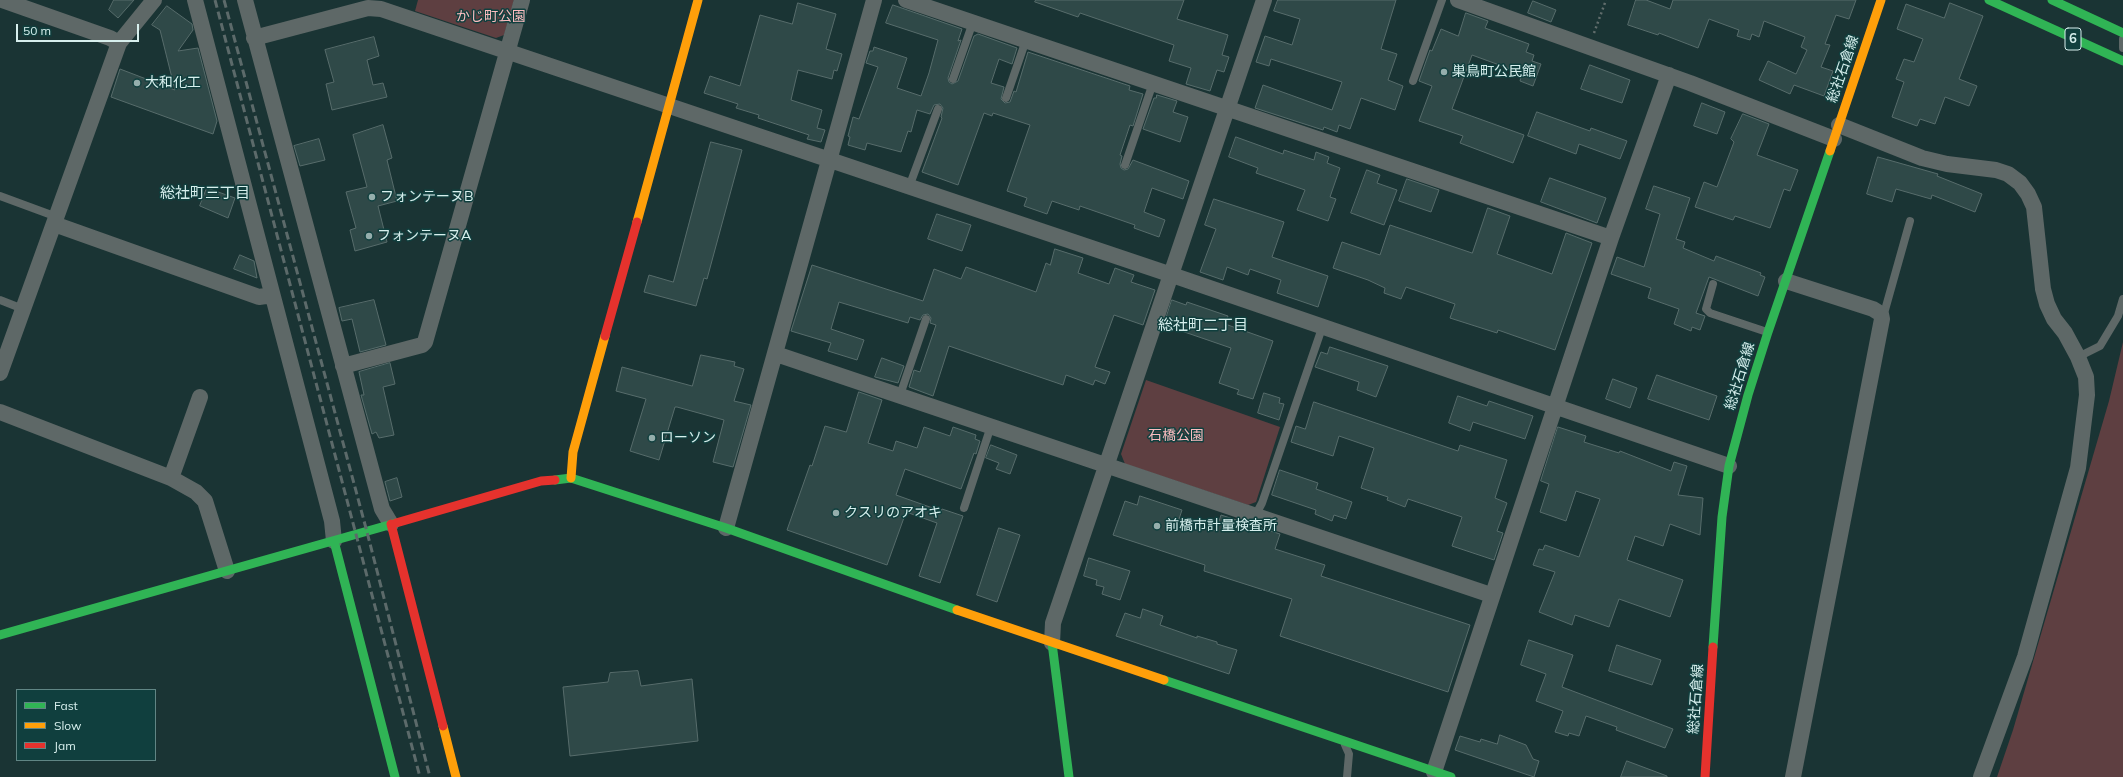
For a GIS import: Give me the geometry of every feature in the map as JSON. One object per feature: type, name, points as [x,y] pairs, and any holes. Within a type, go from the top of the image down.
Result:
[{"type":"street","points":[[2,0],[110,38],[119,43]]},
{"type":"street","points":[[0,373],[119,43],[154,0]]},
{"type":"street","points":[[195,0],[332,521],[334,541],[395,777]]},
{"type":"street","points":[[245,0],[382,509],[391,524],[456,777]]},
{"type":"street","points":[[343,366],[422,345],[425,342],[522,0]]},
{"type":"street","points":[[571,478],[573,452],[698,0]]},
{"type":"street","points":[[726,528],[874,0]]},
{"type":"street","points":[[906,0],[1611,238]]},
{"type":"street","points":[[1069,777],[1052,643],[1053,623],[1105,465],[1172,275],[1226,109],[1264,0]]},
{"type":"street","points":[[1458,0],[1669,75],[1836,132],[1922,158],[1947,164],[1996,170],[2008,174],[2020,183],[2028,194],[2034,207],[2043,289],[2047,304],[2054,319],[2065,333],[2078,357],[2086,377],[2087,396],[2078,468],[2025,657],[1981,777]]},
{"type":"street","name":"総社石倉線","points":[[1705,777],[1722,517],[1729,466],[1748,394],[1768,332],[1881,0]]},
{"type":"street","name":"6","points":[[1989,0],[2123,62]]},
{"type":"street","name":"6","points":[[2052,0],[2123,33]]},
{"type":"street","points":[[254,38],[368,8],[381,9],[668,107],[1172,275],[1322,328],[1556,406],[1729,466]]},
{"type":"street","points":[[1434,772],[1491,595],[1556,406],[1611,238],[1669,75]]},
{"type":"street","points":[[55,221],[259,297],[272,295]]},
{"type":"street","points":[[1786,281],[1861,304],[1881,314],[1882,324],[1793,777]]},
{"type":"street","points":[[776,354],[1491,595]]},
{"type":"street","points":[[171,478],[200,397]]},
{"type":"street","points":[[0,412],[171,478],[196,492],[205,501],[227,571]]},
{"type":"street","points":[[0,636],[541,481],[571,478],[726,528],[1052,643],[1451,777]]},
{"type":"lane","points":[[1413,81],[1442,0]]},
{"type":"lane","points":[[953,79],[973,22]]},
{"type":"lane","points":[[2123,39],[2123,48]]},
{"type":"lane","points":[[1006,98],[1026,40]]},
{"type":"lane","points":[[1125,165],[1153,83]]},
{"type":"lane","points":[[910,187],[938,109]]},
{"type":"lane","points":[[0,196],[55,221]]},
{"type":"lane","points":[[1881,314],[1885,310],[1910,221]]},
{"type":"lane","points":[[1712,284],[1706,309],[1710,313],[1768,332]]},
{"type":"lane","points":[[2078,357],[2100,346],[2118,316],[2123,299]]},
{"type":"lane","points":[[0,300],[23,309]]},
{"type":"lane","points":[[900,395],[926,319]]},
{"type":"lane","points":[[1255,516],[1262,503],[1322,328]]},
{"type":"lane","points":[[964,508],[991,426]]},
{"type":"lane","points":[[1344,742],[1349,754],[1347,777]]},
{"type":"path","points":[[1589,46],[1606,0]]},
{"type":"green space","name":"かじ町公園","points":[[418,0],[514,0],[504,35],[496,38],[415,11]]},
{"type":"green space","points":[[2123,342],[2123,777],[1997,777],[2013,730],[2109,401]]},
{"type":"green space","name":"石橋公園","points":[[1146,380],[1280,427],[1256,502],[1248,505],[1125,464],[1121,454]]},
{"type":"building","points":[[114,0],[134,0],[118,18],[109,10]]},
{"type":"building","points":[[1036,0],[1184,0],[1177,19],[1228,35],[1222,55],[1229,57],[1224,72],[1217,70],[1210,91],[1186,84],[1191,68],[1169,61],[1174,45],[1080,13],[1078,17],[1035,2]]},
{"type":"building","points":[[1278,0],[1396,0],[1381,49],[1397,54],[1388,80],[1403,86],[1395,110],[1361,98],[1350,129],[1339,125],[1337,132],[1324,127],[1323,130],[1255,108],[1263,85],[1332,110],[1342,82],[1271,59],[1269,66],[1256,62],[1265,36],[1292,45],[1300,19],[1274,11]]},
{"type":"building","points":[[1636,0],[1646,0],[1670,9],[1673,0],[1856,0],[1849,19],[1836,15],[1825,44],[1830,45],[1821,67],[1833,71],[1824,96],[1794,85],[1790,94],[1759,80],[1768,61],[1796,74],[1807,50],[1801,47],[1805,37],[1764,21],[1759,37],[1752,34],[1750,40],[1737,36],[1739,30],[1709,19],[1698,48],[1659,33],[1658,35],[1628,25]]},
{"type":"building","points":[[1533,1],[1556,10],[1551,22],[1528,13]]},
{"type":"building","points":[[798,3],[836,14],[826,49],[842,54],[837,71],[834,70],[832,79],[798,70],[791,100],[822,110],[817,128],[825,130],[821,142],[807,139],[809,135],[758,118],[759,115],[736,108],[738,104],[704,93],[710,76],[740,86],[760,15],[792,24]]},
{"type":"building","points":[[1950,3],[1983,16],[1959,79],[1977,86],[1969,106],[1945,97],[1935,124],[1920,119],[1917,126],[1892,117],[1904,82],[1896,79],[1904,59],[1914,62],[1923,39],[1897,29],[1906,4],[1944,18]]},
{"type":"building","points":[[893,5],[962,29],[958,41],[961,40],[948,78],[949,82],[952,84],[958,81],[974,36],[978,34],[1017,48],[1012,64],[999,59],[991,83],[1004,87],[1001,99],[1005,103],[1010,102],[1014,91],[1016,92],[1028,52],[1130,86],[1129,90],[1143,94],[1133,126],[1130,125],[1120,155],[1122,156],[1120,164],[1121,168],[1124,170],[1128,169],[1133,160],[1189,181],[1183,199],[1152,188],[1144,212],[1165,220],[1159,237],[1134,228],[1135,225],[1080,206],[1079,210],[1052,201],[1047,214],[1024,206],[1027,198],[1007,191],[1030,125],[993,113],[992,116],[984,113],[958,185],[922,172],[942,118],[943,108],[940,104],[934,105],[930,114],[917,110],[911,132],[908,131],[901,152],[867,143],[865,150],[848,145],[850,137],[848,136],[853,117],[859,119],[878,67],[866,63],[870,51],[873,51],[874,47],[907,58],[897,88],[921,96],[929,73],[938,40],[886,23]]},
{"type":"building","name":"大和化工","points":[[167,6],[192,24],[193,30],[178,51],[198,48],[217,121],[213,134],[111,97],[120,69],[175,90],[160,30],[152,25]]},
{"type":"building","points":[[1466,13],[1488,21],[1485,28],[1529,44],[1526,52],[1534,55],[1532,61],[1541,64],[1533,86],[1520,81],[1521,77],[1512,73],[1513,70],[1472,55],[1452,109],[1524,135],[1513,163],[1460,143],[1463,136],[1419,121],[1432,86],[1419,81],[1430,50],[1432,51],[1441,29],[1458,36]]},
{"type":"building","points":[[374,37],[379,56],[367,60],[373,85],[383,83],[387,97],[332,110],[326,84],[334,82],[325,50]]},
{"type":"building","points":[[1590,65],[1630,80],[1622,103],[1581,89]]},
{"type":"building","points":[[1157,95],[1177,101],[1173,112],[1188,117],[1180,142],[1143,129],[1154,98],[1156,98]]},
{"type":"building","points":[[1702,103],[1725,112],[1717,134],[1694,126]]},
{"type":"building","points":[[1537,112],[1590,131],[1591,128],[1627,141],[1620,159],[1579,144],[1576,154],[1528,136]]},
{"type":"building","points":[[1743,114],[1769,124],[1757,155],[1798,170],[1790,191],[1784,189],[1770,228],[1735,216],[1733,220],[1695,207],[1704,182],[1717,187],[1734,142],[1731,139]]},
{"type":"building","points":[[383,125],[392,158],[387,160],[397,201],[378,206],[387,242],[355,251],[350,230],[356,228],[346,192],[367,187],[353,135]]},
{"type":"building","points":[[1236,137],[1283,154],[1284,150],[1314,160],[1316,152],[1329,157],[1327,163],[1340,168],[1330,197],[1336,199],[1328,221],[1297,210],[1305,190],[1256,173],[1258,168],[1229,157]]},
{"type":"building","points":[[319,139],[325,160],[300,166],[294,146]]},
{"type":"building","points":[[711,142],[742,150],[707,279],[704,278],[696,306],[644,292],[649,275],[673,282]]},
{"type":"building","points":[[1878,157],[1938,174],[1937,176],[1982,194],[1975,212],[1932,195],[1931,199],[1896,189],[1892,202],[1867,194]]},
{"type":"building","points":[[1367,170],[1380,175],[1377,183],[1397,190],[1384,225],[1351,213]]},
{"type":"building","points":[[1550,178],[1606,198],[1597,223],[1541,202]]},
{"type":"building","points":[[1407,179],[1439,190],[1431,212],[1399,201]]},
{"type":"building","points":[[1654,186],[1690,198],[1676,239],[1685,242],[1683,248],[1714,261],[1716,256],[1761,273],[1760,275],[1765,277],[1758,296],[1709,277],[1696,313],[1705,316],[1700,330],[1692,327],[1691,331],[1674,324],[1679,309],[1648,298],[1651,288],[1611,274],[1617,257],[1644,267],[1660,214],[1646,209]]},
{"type":"building","points":[[207,188],[235,198],[228,218],[200,206]]},
{"type":"building","points":[[1214,199],[1284,222],[1272,257],[1328,276],[1318,307],[1277,293],[1281,280],[1250,269],[1248,275],[1227,267],[1223,280],[1200,272],[1216,229],[1205,225]]},
{"type":"building","points":[[1488,208],[1510,216],[1497,254],[1552,274],[1566,233],[1592,243],[1555,350],[1498,330],[1497,333],[1450,318],[1455,304],[1406,287],[1401,299],[1384,293],[1385,288],[1368,280],[1333,268],[1342,242],[1380,255],[1390,225],[1472,253]]},
{"type":"building","points":[[937,214],[971,225],[962,251],[928,239]]},
{"type":"building","points":[[1055,249],[1083,258],[1078,273],[1109,284],[1115,268],[1134,275],[1131,282],[1155,290],[1143,325],[1114,315],[1095,367],[1110,372],[1105,384],[1095,380],[1093,385],[1066,375],[1063,385],[949,346],[933,396],[909,387],[914,370],[920,372],[936,325],[930,323],[931,318],[928,314],[923,315],[920,320],[910,317],[908,323],[839,302],[831,329],[864,340],[857,360],[828,351],[831,343],[791,331],[812,265],[923,301],[934,269],[961,279],[966,267],[1036,292],[1046,263],[1050,265]]},
{"type":"building","points":[[240,255],[254,261],[257,278],[234,269]]},
{"type":"building","points":[[374,300],[386,345],[360,352],[352,319],[342,321],[339,308]]},
{"type":"building","points":[[1172,300],[1186,305],[1187,302],[1228,316],[1225,324],[1273,341],[1253,399],[1237,394],[1239,390],[1219,383],[1231,348],[1164,325]]},
{"type":"building","points":[[1330,347],[1388,366],[1376,397],[1357,390],[1359,382],[1315,367],[1321,352],[1327,354]]},
{"type":"building","points":[[701,355],[735,362],[734,366],[744,369],[734,401],[751,405],[733,467],[713,462],[724,420],[677,407],[675,407],[659,460],[630,451],[646,399],[616,391],[622,367],[692,386]]},
{"type":"building","points":[[882,358],[904,366],[898,383],[875,377]]},
{"type":"building","points":[[390,363],[395,384],[383,387],[394,435],[379,438],[376,432],[372,434],[361,395],[364,395],[359,372]]},
{"type":"building","points":[[1657,375],[1717,396],[1709,420],[1648,399]]},
{"type":"building","points":[[1613,379],[1637,388],[1630,408],[1606,399]]},
{"type":"building","points":[[859,392],[882,400],[868,443],[893,451],[896,441],[917,448],[924,427],[950,436],[953,427],[976,435],[975,439],[980,441],[961,489],[905,469],[896,495],[941,511],[942,509],[963,516],[940,583],[919,576],[937,523],[906,512],[887,565],[787,530],[810,465],[812,466],[825,426],[846,432]]},
{"type":"building","points":[[1264,393],[1280,398],[1279,403],[1284,404],[1279,420],[1258,413]]},
{"type":"building","points":[[1458,396],[1487,406],[1489,401],[1533,416],[1525,439],[1473,422],[1470,431],[1449,423]]},
{"type":"building","points":[[1314,402],[1458,451],[1460,445],[1507,460],[1495,498],[1507,503],[1497,531],[1503,533],[1494,560],[1452,546],[1462,517],[1408,499],[1405,507],[1387,500],[1388,497],[1361,488],[1374,448],[1339,436],[1333,456],[1291,442],[1296,426],[1305,429]]},
{"type":"building","points":[[1558,427],[1586,436],[1584,442],[1619,453],[1620,451],[1671,471],[1674,462],[1687,466],[1678,495],[1703,498],[1700,535],[1670,524],[1663,546],[1635,536],[1627,560],[1683,580],[1670,617],[1619,599],[1609,627],[1575,615],[1572,625],[1539,612],[1555,572],[1533,565],[1539,549],[1543,550],[1545,545],[1579,557],[1600,499],[1576,491],[1566,521],[1540,512],[1549,484],[1541,481]]},
{"type":"building","points":[[991,445],[1017,455],[1010,474],[996,469],[999,463],[986,458]]},
{"type":"building","points":[[1280,470],[1318,483],[1316,489],[1352,502],[1346,519],[1334,515],[1332,521],[1315,514],[1316,510],[1272,495]]},
{"type":"building","points":[[397,478],[402,497],[390,501],[385,482]]},
{"type":"building","points":[[1140,496],[1182,510],[1179,519],[1216,531],[1221,515],[1280,534],[1275,549],[1325,565],[1321,576],[1470,625],[1448,692],[1280,636],[1292,599],[1204,571],[1205,565],[1113,535],[1125,501],[1137,505]]},
{"type":"building","points":[[999,528],[1020,535],[997,602],[977,595]]},
{"type":"building","points":[[1089,558],[1130,571],[1120,600],[1102,594],[1104,587],[1096,585],[1097,580],[1084,576]]},
{"type":"building","points":[[1143,609],[1163,616],[1160,625],[1197,638],[1197,636],[1217,642],[1217,644],[1237,650],[1229,674],[1116,636],[1125,613],[1140,618]]},
{"type":"building","points":[[1529,640],[1573,655],[1562,687],[1673,729],[1665,748],[1616,730],[1617,727],[1586,716],[1579,736],[1569,733],[1568,736],[1555,732],[1563,711],[1536,701],[1546,674],[1521,665]]},
{"type":"building","points":[[1617,645],[1661,660],[1652,685],[1609,671]]},
{"type":"building","points":[[638,671],[641,686],[692,679],[698,741],[570,756],[563,687],[608,682],[610,673]]},
{"type":"building","points":[[1500,735],[1526,745],[1533,759],[1539,761],[1534,777],[1455,750],[1460,736],[1480,742],[1481,739],[1497,744]]},
{"type":"building","points":[[1627,761],[1667,776],[1667,777],[1621,777]]},
{"type":"railway","points":[[215,0],[420,777]]},
{"type":"railway","points":[[224,0],[367,532],[430,777]]},
{"type":"traffic: fast","points":[[1989,0],[2123,61]]},
{"type":"traffic: fast","points":[[2052,0],[2123,33]]},
{"type":"traffic: fast","points":[[1713,647],[1722,517],[1729,466],[1748,395],[1768,332],[1830,151]]},
{"type":"traffic: fast","points":[[555,480],[571,478],[726,528],[957,610]]},
{"type":"traffic: fast","points":[[0,635],[396,523]]},
{"type":"traffic: fast","points":[[334,541],[395,777]]},
{"type":"traffic: fast","points":[[1052,643],[1069,777]]},
{"type":"traffic: fast","points":[[1164,680],[1451,777]]},
{"type":"traffic: slow","points":[[637,222],[698,0]]},
{"type":"traffic: slow","points":[[1830,151],[1881,0]]},
{"type":"traffic: slow","points":[[571,478],[573,452],[605,336]]},
{"type":"traffic: slow","points":[[957,610],[1164,680]]},
{"type":"traffic: slow","points":[[443,726],[456,777]]},
{"type":"traffic: jam","points":[[605,336],[637,222]]},
{"type":"traffic: jam","points":[[396,523],[541,481],[555,480]]},
{"type":"traffic: jam","points":[[391,524],[443,726]]},
{"type":"traffic: jam","points":[[1705,777],[1713,647]]},
{"type":"place","name":"巣鳥町公民館","points":[[1444,72]]},
{"type":"place","name":"大和化工","points":[[137,83]]},
{"type":"place","name":"フォンテーヌB","points":[[372,197]]},
{"type":"place","name":"フォンテーヌA","points":[[369,236]]},
{"type":"place","name":"ローソン","points":[[652,438]]},
{"type":"place","name":"クスリのアオキ","points":[[836,513]]},
{"type":"place","name":"前橋市計量検査所","points":[[1157,526]]},
{"type":"district","name":"総社町三丁目","points":[[205,193]]},
{"type":"district","name":"総社町二丁目","points":[[1203,325]]}]
